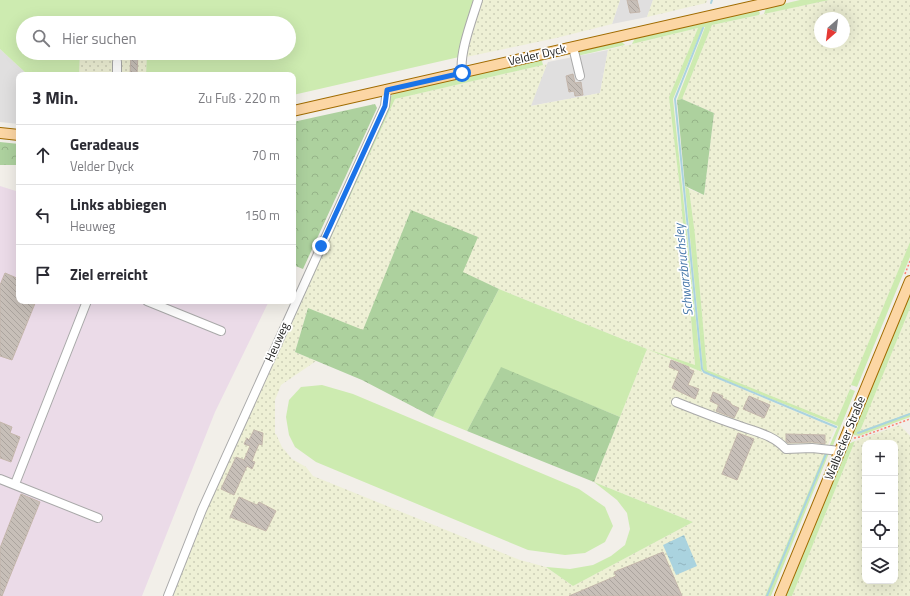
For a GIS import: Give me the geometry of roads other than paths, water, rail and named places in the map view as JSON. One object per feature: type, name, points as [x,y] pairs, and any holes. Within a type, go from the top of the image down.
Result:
[{"type":"main road","name":"Velder Dyck","points":[[296,110],[780,0]]},
{"type":"main road","points":[[0,133],[16,134]]},
{"type":"main road","name":"Walbecker Straße","points":[[780,596],[910,281]]},
{"type":"street","points":[[462,73],[460,65],[463,51],[478,0]]},
{"type":"street","points":[[573,47],[580,76]]},
{"type":"street","points":[[117,62],[117,72]]},
{"type":"street","name":"Heuweg","points":[[296,302],[385,106],[387,90]]},
{"type":"street","points":[[14,484],[86,304]]},
{"type":"street","points":[[154,304],[221,331]]},
{"type":"street","name":"Heuweg","points":[[168,596],[202,510],[295,304]]},
{"type":"street","points":[[676,402],[737,426],[768,435],[778,441],[786,449],[812,448],[840,451]]},
{"type":"street","points":[[0,478],[98,518]]},
{"type":"water","points":[[684,535],[697,566],[676,575],[663,545]]},
{"type":"waterway","name":"Schwarzbruchsley","points":[[703,28],[675,99],[702,369],[704,372],[836,427]]},
{"type":"waterway","points":[[858,433],[910,414]]},
{"type":"waterway","name":"Schwarzbruchsley","points":[[767,596],[826,454]]}]
